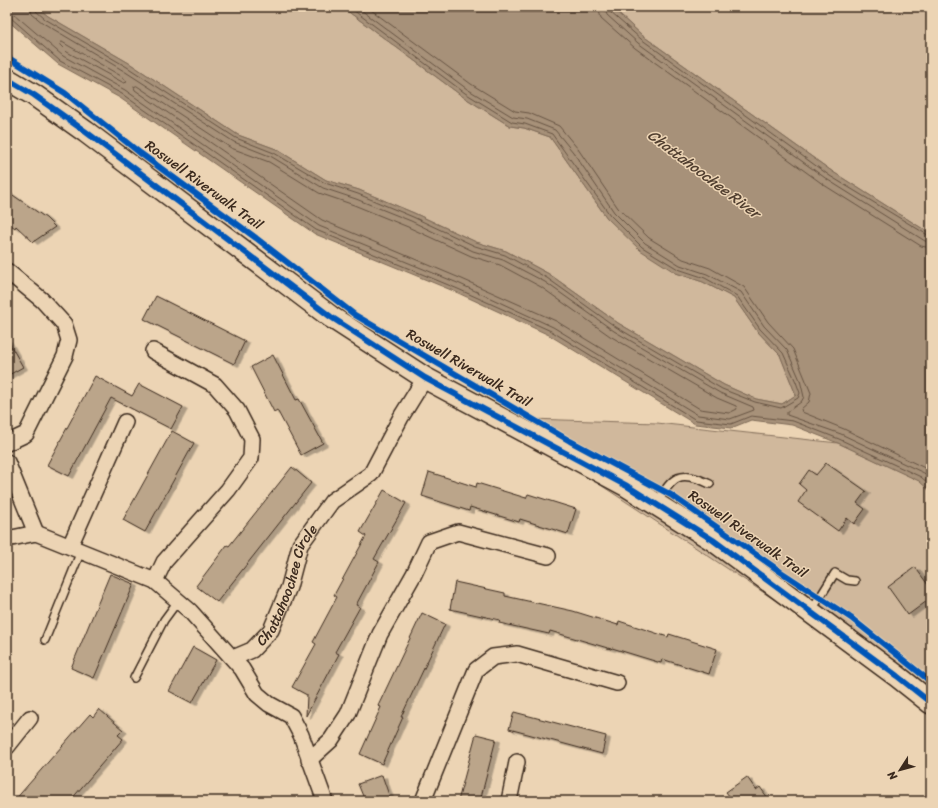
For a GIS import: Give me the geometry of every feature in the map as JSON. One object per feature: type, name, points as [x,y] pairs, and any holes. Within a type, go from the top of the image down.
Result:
[{"type":"street","points":[[7,78],[34,95],[86,132],[331,317],[425,378],[627,486],[713,540],[897,676],[931,703]]},
{"type":"street","points":[[7,270],[42,300],[64,324],[69,340],[65,356],[26,434],[7,443]]},
{"type":"street","points":[[153,351],[215,385],[237,410],[252,439],[251,458],[228,490],[164,562],[155,581]]},
{"type":"street","name":"Chattahoochee Circle","points":[[233,658],[252,650],[271,630],[289,587],[300,546],[332,501],[371,474],[401,417],[425,378]]},
{"type":"street","points":[[75,548],[125,422]]},
{"type":"street","points":[[7,462],[36,533]]},
{"type":"street","points":[[309,760],[331,740],[348,714],[380,634],[414,574],[428,542],[458,532],[548,556]]},
{"type":"street","points":[[7,539],[36,533],[155,581],[190,611],[233,658],[242,669],[257,694],[269,704],[291,716],[301,735],[325,801]]},
{"type":"street","points":[[423,801],[476,670],[493,657],[517,654],[617,683]]},
{"type":"street","points":[[7,746],[30,718]]},
{"type":"street","points":[[509,801],[517,762]]},
{"type":"lane","points":[[656,504],[669,484],[679,476],[690,476],[710,484]]},
{"type":"lane","points":[[45,640],[75,548]]},
{"type":"lane","points":[[810,612],[835,573],[844,579],[855,581]]},
{"type":"lane","points":[[134,678],[164,620],[178,601]]},
{"type":"shaded area","points":[[37,7],[342,7],[462,96],[510,126],[524,128],[550,137],[607,218],[676,273],[703,282],[734,298],[757,331],[780,355],[796,395],[782,404],[756,399],[724,385],[618,323],[549,274],[506,251],[476,242],[414,213],[359,190],[326,180],[276,149],[238,135],[129,63],[48,16]]},
{"type":"shaded area","points":[[611,7],[931,7],[931,234],[833,172],[643,36]]},
{"type":"shaded area","points":[[499,418],[657,423],[838,443],[920,481],[931,492],[931,716],[857,654]]},
{"type":"water","name":"Chattahoochee River","points":[[7,7],[37,7],[48,16],[129,63],[238,135],[276,149],[326,180],[359,190],[414,213],[476,242],[506,251],[549,274],[618,323],[724,385],[756,399],[782,404],[796,395],[780,355],[757,331],[734,298],[703,282],[676,273],[640,250],[607,218],[550,137],[524,128],[510,126],[462,96],[342,7],[611,7],[643,36],[833,172],[931,234],[931,492],[919,481],[838,443],[792,425],[751,420],[731,428],[695,424],[549,335],[456,292],[315,234],[120,98],[58,64],[7,20]]},
{"type":"building","points":[[7,191],[46,218],[55,227],[33,242],[16,226],[15,228],[7,222]]},
{"type":"building","points":[[156,296],[245,341],[234,364],[144,319]]},
{"type":"building","points":[[7,339],[23,367],[7,376]]},
{"type":"building","points":[[273,355],[296,400],[299,399],[323,443],[301,455],[277,410],[274,412],[251,367]]},
{"type":"building","points":[[95,376],[132,396],[139,384],[183,407],[171,429],[111,398],[69,476],[47,465]]},
{"type":"building","points":[[172,431],[194,443],[145,532],[123,520]]},
{"type":"building","points":[[826,463],[866,491],[857,503],[865,509],[854,524],[847,518],[838,531],[798,502],[806,490],[799,484],[809,470],[816,475]]},
{"type":"building","points":[[292,467],[311,483],[217,602],[196,586],[227,545],[229,546]]},
{"type":"building","points":[[429,472],[476,487],[477,483],[526,498],[528,494],[576,509],[568,534],[520,519],[519,522],[470,507],[469,511],[422,496]]},
{"type":"building","points":[[384,490],[406,503],[374,559],[379,562],[356,605],[360,607],[335,652],[339,654],[306,716],[307,695],[292,687],[316,644],[313,642],[337,597],[334,595],[366,536],[360,532]]},
{"type":"building","points":[[915,567],[931,589],[931,598],[908,615],[888,587]]},
{"type":"building","points":[[110,574],[134,584],[94,678],[71,668]]},
{"type":"building","points":[[455,582],[505,593],[505,596],[573,611],[618,625],[619,621],[668,637],[669,634],[717,649],[709,674],[662,659],[661,663],[550,631],[549,634],[499,623],[500,620],[450,609]]},
{"type":"building","points":[[422,613],[445,624],[401,717],[403,717],[382,764],[360,754],[381,707],[378,706]]},
{"type":"building","points":[[193,647],[216,660],[192,703],[169,691]]},
{"type":"building","points":[[99,709],[123,730],[118,735],[123,739],[70,801],[14,801],[90,714],[93,717]]},
{"type":"building","points":[[514,712],[606,736],[602,754],[509,729]]},
{"type":"building","points":[[476,734],[496,739],[480,801],[458,801]]},
{"type":"building","points":[[382,775],[391,801],[365,801],[358,784]]},
{"type":"building","points":[[747,777],[756,790],[760,787],[770,801],[733,801],[726,792]]},
{"type":"cycle path","name":"Roswell Riverwalk Trail","points":[[7,57],[65,93],[140,153],[256,238],[355,315],[570,441],[671,495],[781,572],[851,618],[931,682]]},
{"type":"cycle path","points":[[7,79],[34,95],[86,132],[331,317],[425,378],[627,486],[713,540],[897,676],[931,703]]}]
